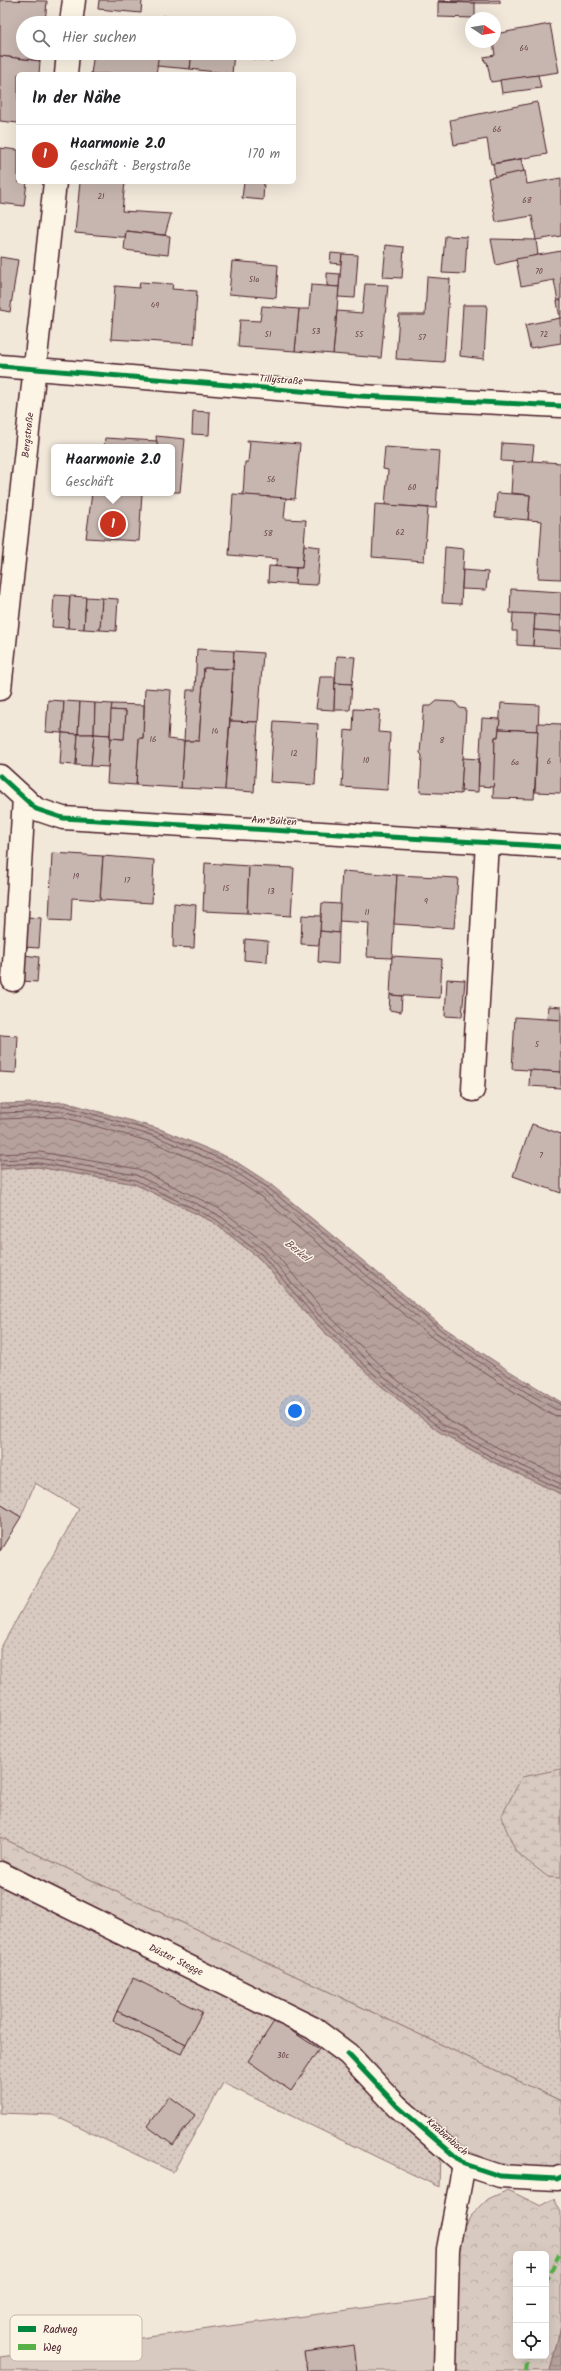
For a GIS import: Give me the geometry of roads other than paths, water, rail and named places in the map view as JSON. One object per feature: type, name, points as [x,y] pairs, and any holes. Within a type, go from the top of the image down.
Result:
[{"type":"street","points":[[72,16],[74,0]]},
{"type":"street","points":[[66,72],[67,60]]},
{"type":"street","name":"Bergstraße","points":[[0,689],[55,184]]},
{"type":"street","name":"Tillystraße","points":[[0,366],[360,396],[561,406]]},
{"type":"street","name":"Am Bülten","points":[[0,776],[36,809],[63,818],[561,847]]},
{"type":"street","points":[[13,980],[24,798]]},
{"type":"street","points":[[473,1090],[487,842]]},
{"type":"street","name":"Düster Stegge","points":[[0,1873],[275,2007],[313,2028],[348,2054]]},
{"type":"street","name":"Knabenbach","points":[[348,2054],[397,2106],[464,2164],[500,2176],[557,2179],[561,2177]]},
{"type":"street","points":[[446,2371],[448,2249],[464,2164]]},
{"type":"water","name":"Berkel","points":[[65,1102],[160,1129],[232,1159],[269,1183],[443,1327],[511,1372],[561,1402],[561,1494],[493,1462],[438,1431],[380,1385],[312,1320],[259,1258],[213,1222],[135,1184],[38,1167],[0,1169],[0,1104]]},
{"type":"water","points":[[561,2326],[561,2371],[550,2371]]},
{"type":"place","name":"Haarmonie 2.0","points":[[113,524]]}]
